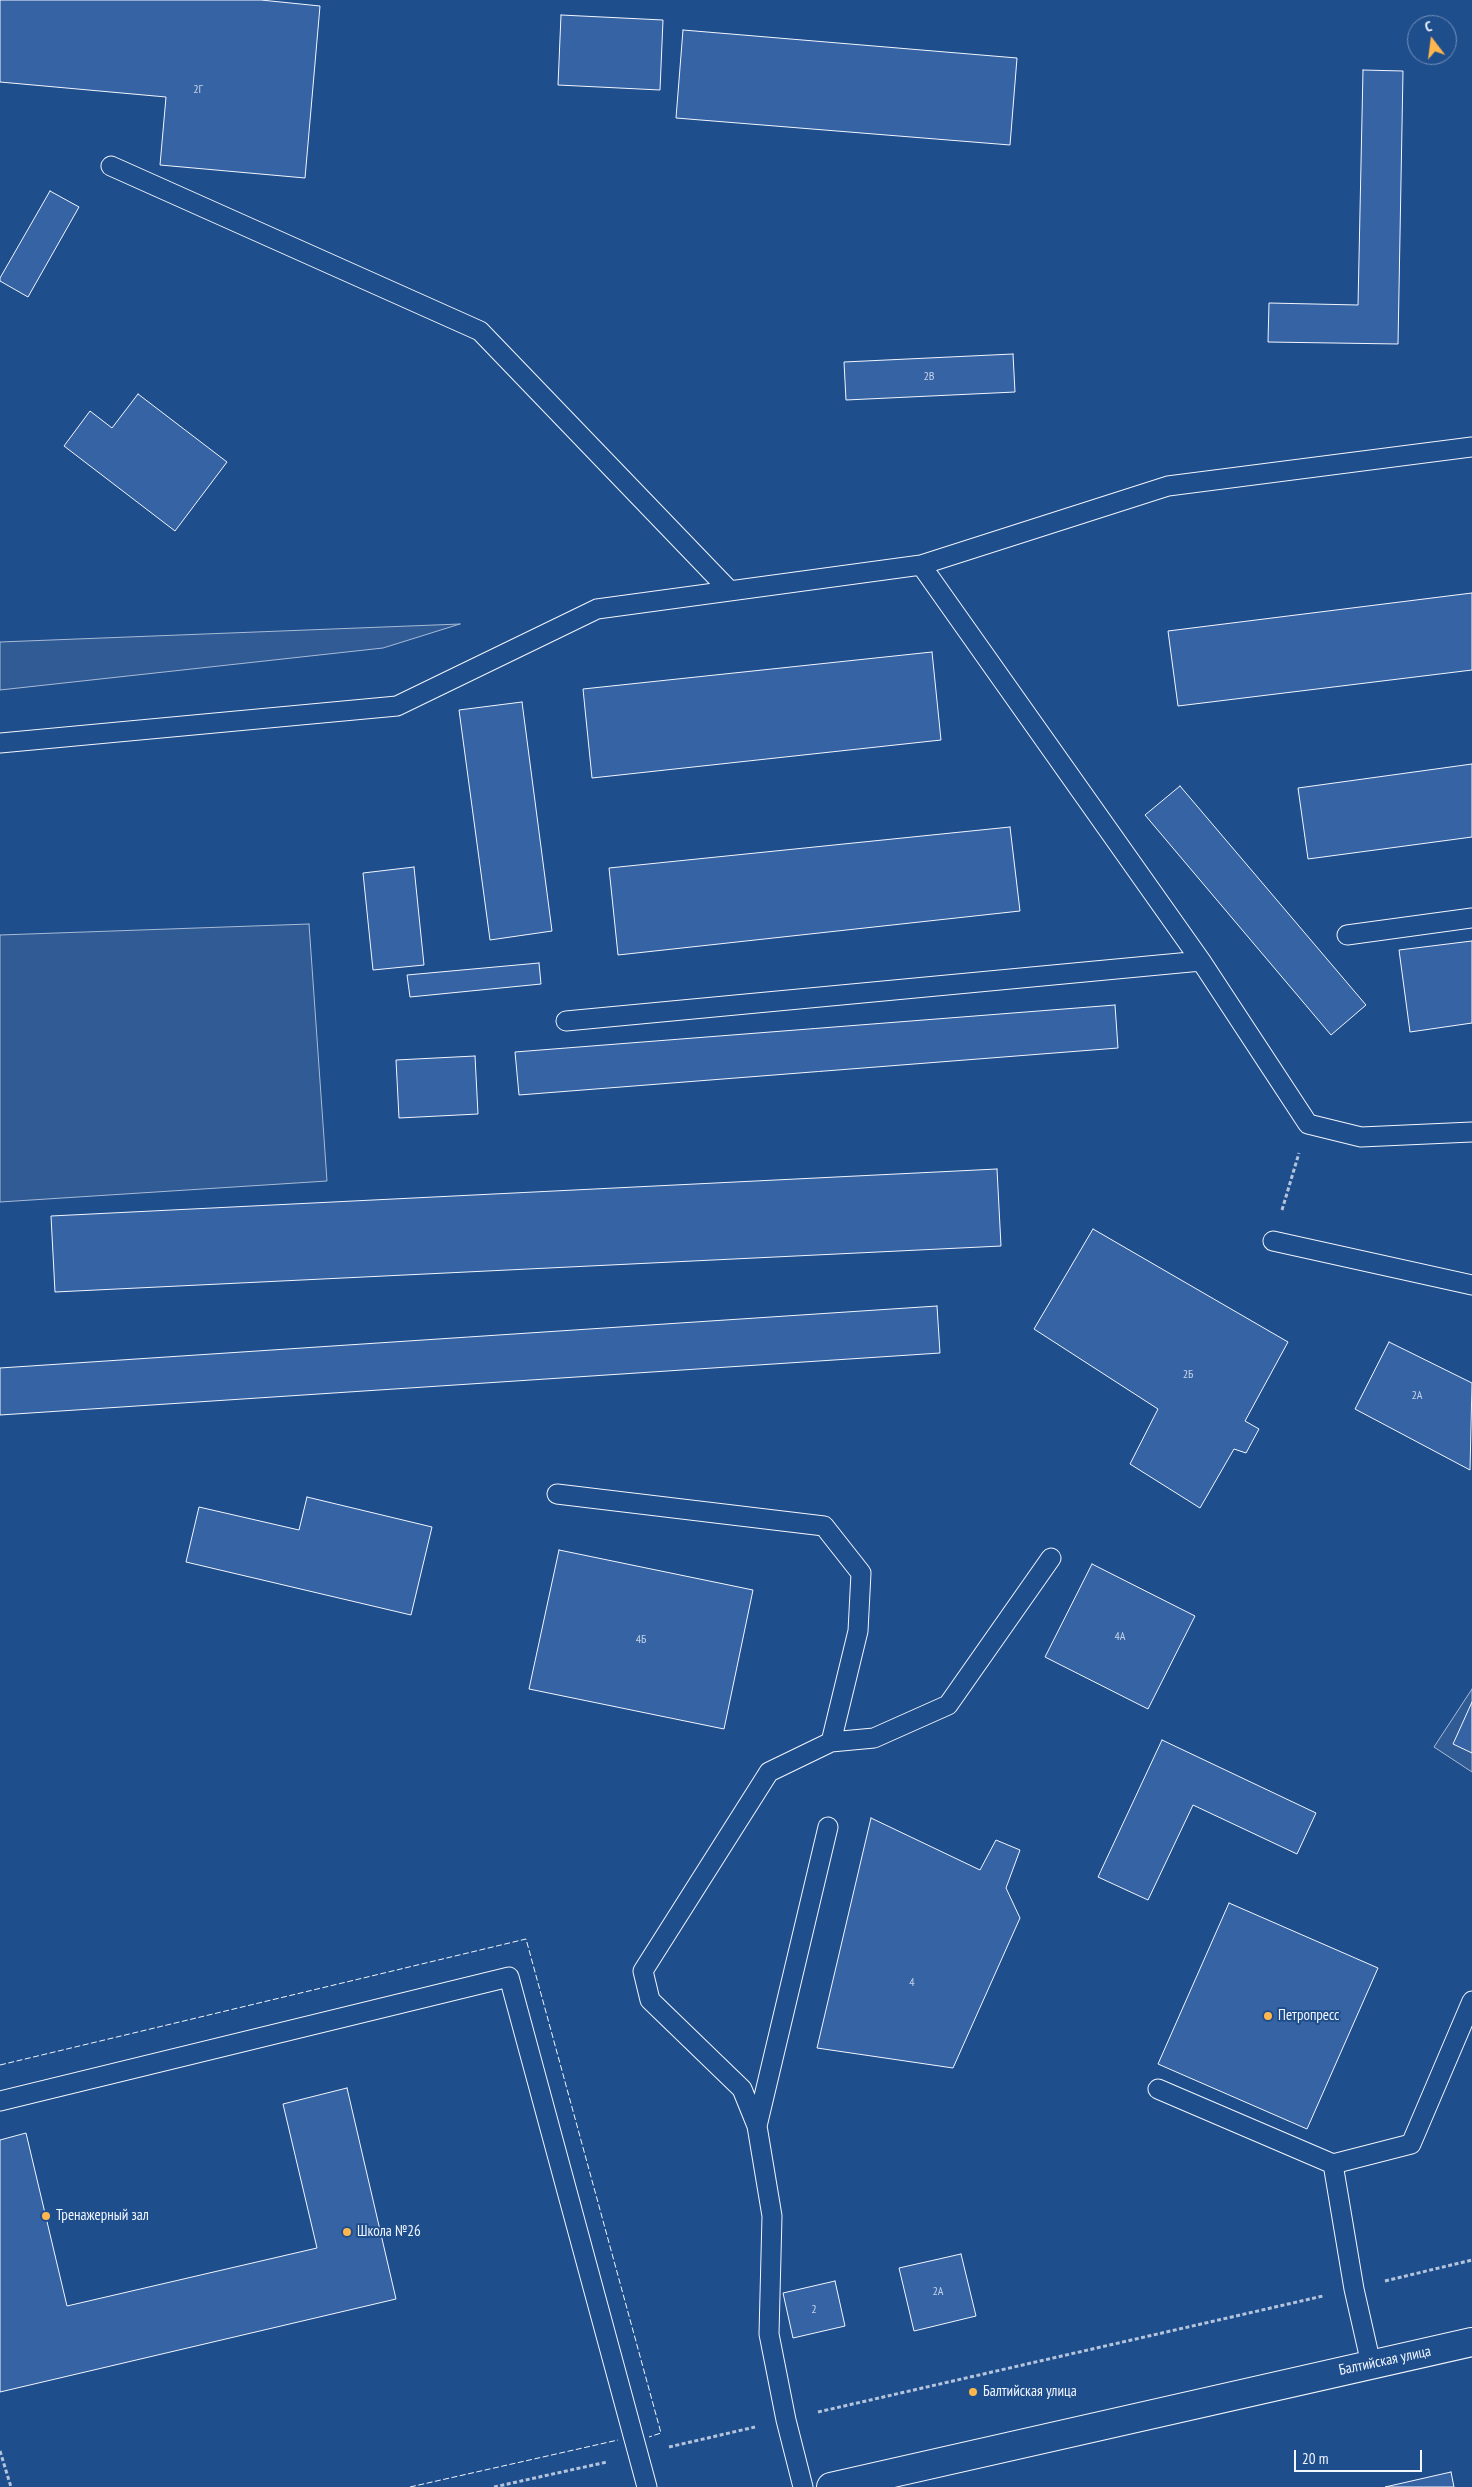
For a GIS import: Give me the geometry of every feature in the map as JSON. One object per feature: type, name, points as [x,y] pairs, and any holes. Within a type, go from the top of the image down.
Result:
[{"type":"street","name":"Балтийская улица","points":[[831,2487],[1472,2342]]},
{"type":"lane","points":[[111,166],[480,331],[730,591]]},
{"type":"lane","points":[[0,744],[397,706],[597,609],[921,565],[1168,486],[1472,447]]},
{"type":"lane","points":[[921,565],[1201,961],[1308,1124],[1362,1137],[1472,1132]]},
{"type":"lane","points":[[1347,935],[1472,918]]},
{"type":"lane","points":[[566,1021],[1201,961]]},
{"type":"lane","points":[[1272,1241],[1472,1285]]},
{"type":"lane","points":[[557,1494],[824,1526],[861,1573],[858,1631],[831,1742]]},
{"type":"lane","points":[[803,2487],[786,2420],[768,2334],[772,2216],[757,2126],[742,2089],[650,2000],[643,1971],[769,1772],[831,1742],[874,1738],[948,1705],[1051,1558]]},
{"type":"lane","points":[[757,2126],[828,1827]]},
{"type":"lane","points":[[0,2101],[509,1977],[647,2487]]},
{"type":"lane","points":[[1158,2089],[1333,2164],[1411,2144],[1472,2000]]},
{"type":"lane","points":[[1333,2164],[1354,2288],[1371,2364]]},
{"type":"path","points":[[1272,1241],[1308,1124]]},
{"type":"path","points":[[494,2487],[639,2455],[1472,2260]]},
{"type":"path","points":[[0,2451],[11,2487]]},
{"type":"shaded area","points":[[460,624],[383,648],[0,690],[0,642]]},
{"type":"shaded area","points":[[309,924],[327,1181],[0,1202],[0,935]]},
{"type":"shaded area","points":[[1472,1689],[1472,1772],[1434,1747]]},
{"type":"building","points":[[0,0],[261,0],[320,6],[305,178],[160,165],[166,97],[0,82]]},
{"type":"building","points":[[561,15],[663,20],[660,90],[558,85]]},
{"type":"building","points":[[683,30],[1017,58],[1010,145],[676,118]]},
{"type":"building","points":[[1363,70],[1403,71],[1398,344],[1268,342],[1269,303],[1358,305]]},
{"type":"building","points":[[50,191],[79,207],[28,297],[0,281],[0,278]]},
{"type":"building","points":[[1013,354],[1015,392],[846,400],[844,362]]},
{"type":"building","points":[[138,394],[227,462],[175,531],[64,446],[90,411],[112,428]]},
{"type":"building","points":[[1472,593],[1472,670],[1178,706],[1168,631]]},
{"type":"building","points":[[932,652],[941,740],[592,778],[583,689]]},
{"type":"building","points":[[522,702],[552,931],[490,940],[459,710]]},
{"type":"building","points":[[1472,764],[1472,837],[1308,859],[1298,788]]},
{"type":"building","points":[[1180,786],[1366,1005],[1331,1035],[1145,815]]},
{"type":"building","points":[[1010,827],[1020,911],[618,955],[609,868]]},
{"type":"building","points":[[414,867],[424,965],[373,970],[363,873]]},
{"type":"building","points":[[1472,941],[1472,1023],[1410,1032],[1399,950]]},
{"type":"building","points":[[539,963],[541,984],[410,997],[407,975]]},
{"type":"building","points":[[1115,1005],[1118,1048],[519,1095],[515,1052]]},
{"type":"building","points":[[475,1056],[478,1114],[399,1118],[396,1060]]},
{"type":"building","points":[[997,1169],[1001,1246],[55,1292],[51,1216]]},
{"type":"building","points":[[1093,1229],[1288,1342],[1245,1421],[1259,1429],[1246,1453],[1234,1449],[1200,1508],[1130,1464],[1158,1409],[1034,1329]]},
{"type":"building","points":[[937,1306],[940,1353],[0,1415],[0,1368]]},
{"type":"building","points":[[1389,1342],[1472,1383],[1470,1470],[1355,1409]]},
{"type":"building","points":[[307,1497],[432,1527],[411,1615],[186,1562],[199,1507],[299,1530]]},
{"type":"building","points":[[559,1550],[753,1590],[724,1729],[529,1689]]},
{"type":"building","points":[[1092,1564],[1195,1616],[1148,1709],[1045,1657]]},
{"type":"building","points":[[1472,1702],[1472,1753],[1453,1744]]},
{"type":"building","points":[[1162,1740],[1316,1813],[1297,1854],[1193,1805],[1148,1900],[1098,1877]]},
{"type":"building","points":[[871,1818],[980,1870],[996,1840],[1020,1850],[1006,1888],[1020,1918],[953,2068],[817,2048]]},
{"type":"building","name":"Петропресс","points":[[1229,1903],[1378,1968],[1307,2129],[1158,2064]]},
{"type":"building","name":"Школа №26","points":[[347,2088],[396,2299],[0,2392],[0,2140],[26,2133],[67,2306],[317,2248],[283,2104]]},
{"type":"building","points":[[961,2254],[976,2316],[914,2331],[899,2268]]},
{"type":"building","points":[[835,2281],[845,2326],[793,2338],[783,2293]]},
{"type":"building","points":[[1451,2472],[1454,2487],[1385,2487]]},
{"type":"fence","points":[[0,2065],[526,1939],[661,2433],[649,2437]]},
{"type":"fence","points":[[410,2487],[618,2440]]},
{"type":"place","name":"Петропресс","points":[[1268,2016]]},
{"type":"place","name":"Тренажерный зал","points":[[46,2216]]},
{"type":"place","name":"Школа №26","points":[[347,2232]]},
{"type":"place","name":"Балтийская улица","points":[[973,2392]]}]
